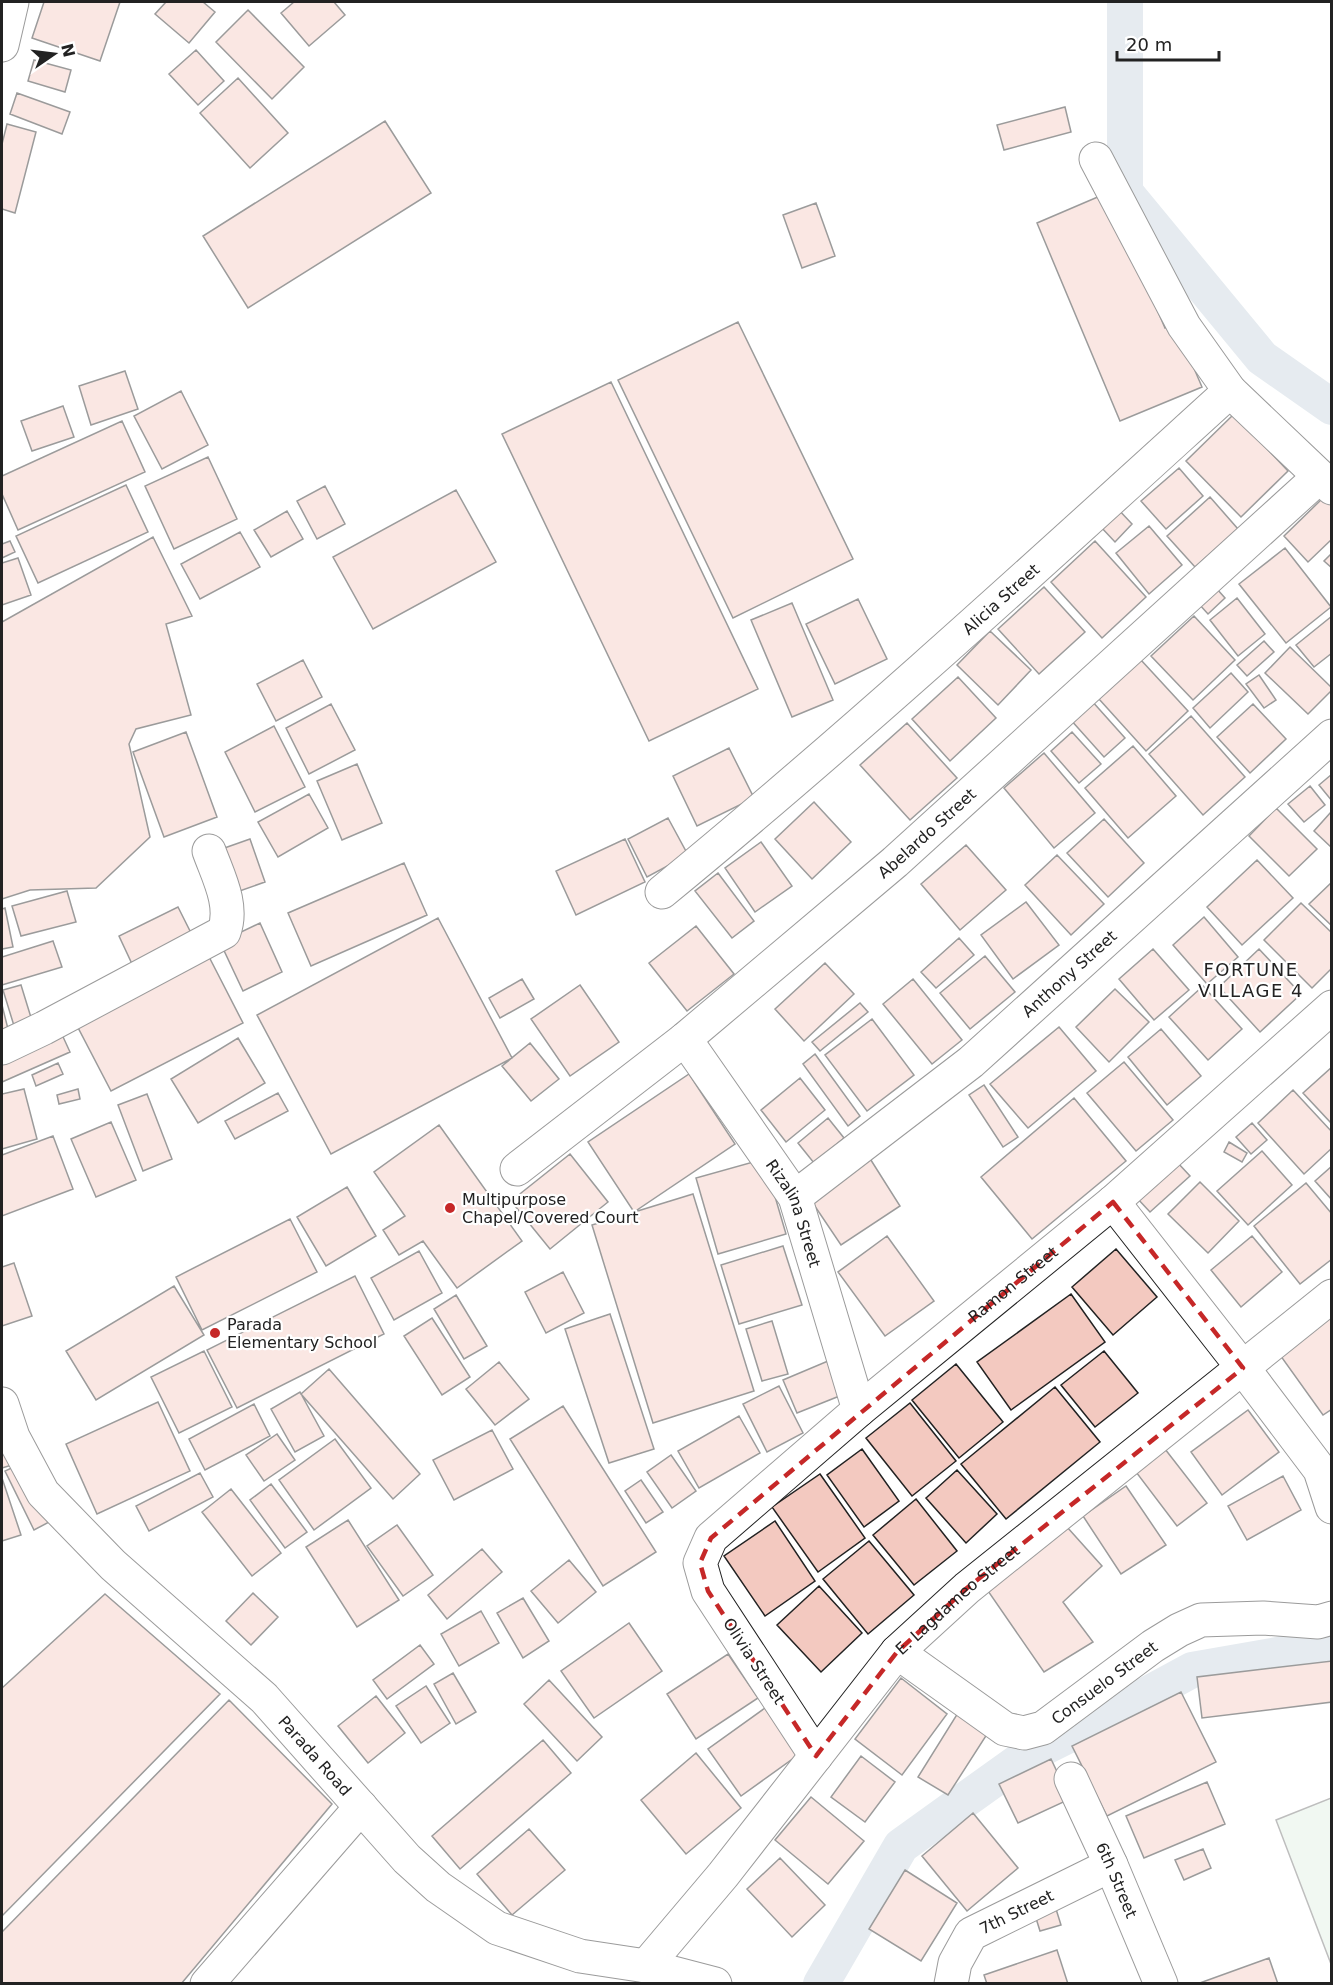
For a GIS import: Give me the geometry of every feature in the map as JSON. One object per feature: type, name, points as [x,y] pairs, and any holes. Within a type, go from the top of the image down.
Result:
[{"type":"street","points":[[2,45],[12,2]]},
{"type":"street","points":[[1096,159],[1184,326],[1230,390],[1325,483]]},
{"type":"street","name":"Alicia Street","points":[[662,892],[738,830],[975,623],[1230,390]]},
{"type":"street","name":"Abelardo Street","points":[[518,1169],[685,1039],[895,862],[1325,483]]},
{"type":"street","name":"Anthony Street","points":[[795,1197],[971,1062],[1332,736]]},
{"type":"street","points":[[2,1048],[224,932],[227,922],[225,895],[209,851]]},
{"type":"street","name":"Ramon Street","points":[[700,1563],[711,1538],[859,1410],[1113,1202],[1332,1007]]},
{"type":"street","name":"Rizalina Street","points":[[685,1039],[795,1197],[859,1410]]},
{"type":"street","points":[[1113,1202],[1320,1470],[1332,1507]]},
{"type":"street","name":"E. Lagdameo Street","points":[[646,1966],[723,1875],[897,1652],[968,1588],[1332,1296]]},
{"type":"street","name":"Parada Road","points":[[2,1404],[13,1437],[43,1493],[113,1565],[264,1698],[407,1858],[438,1887],[497,1928],[580,1956],[646,1966],[714,1983]]},
{"type":"street","name":"Olivia Street","points":[[700,1563],[708,1591],[816,1756]]},
{"type":"street","name":"Consuelo Street","points":[[897,1652],[1005,1729],[1024,1733],[1043,1728],[1153,1646],[1201,1620],[1257,1618],[1318,1622],[1332,1618]]},
{"type":"street","name":"6th Street","points":[[1071,1779],[1111,1865],[1161,1983]]},
{"type":"street","points":[[207,1983],[361,1807]]},
{"type":"street","name":"7th Street","points":[[951,1983],[955,1963],[971,1934],[1111,1865]]},
{"type":"highlighted area","points":[[1113,1202],[1243,1368],[967,1588],[897,1652],[816,1756],[708,1591],[700,1563],[711,1538]]},
{"type":"green space","points":[[1331,1798],[1331,1964],[1276,1820]]},
{"type":"building","points":[[44,2],[120,2],[100,61],[32,38]]},
{"type":"building","points":[[166,2],[203,2],[215,12],[189,43],[155,14]]},
{"type":"building","points":[[294,2],[334,2],[345,15],[309,46],[281,13]]},
{"type":"building","points":[[248,10],[304,67],[272,99],[216,42]]},
{"type":"building","points":[[196,50],[224,81],[198,105],[169,74]]},
{"type":"building","points":[[34,60],[71,70],[65,92],[28,81]]},
{"type":"building","points":[[238,78],[288,133],[250,168],[200,113]]},
{"type":"building","points":[[17,93],[70,112],[62,134],[10,114]]},
{"type":"building","points":[[1065,107],[1071,132],[1004,150],[997,125]]},
{"type":"building","points":[[385,121],[431,193],[248,308],[203,236]]},
{"type":"building","points":[[7,124],[36,132],[15,213],[2,209],[2,144]]},
{"type":"building","points":[[1107,193],[1165,328],[1175,324],[1202,387],[1120,421],[1037,223]]},
{"type":"building","points":[[816,203],[835,256],[802,268],[783,215]]},
{"type":"building","points":[[738,322],[853,559],[733,618],[618,380]]},
{"type":"building","points":[[125,371],[138,409],[91,425],[79,386]]},
{"type":"building","points":[[611,382],[758,689],[649,741],[502,434]]},
{"type":"building","points":[[181,391],[208,445],[162,469],[134,416]]},
{"type":"building","points":[[63,406],[74,437],[32,451],[21,421]]},
{"type":"building","points":[[1234,414],[1288,471],[1241,517],[1186,461]]},
{"type":"building","points":[[122,421],[145,472],[18,530],[2,494],[2,476]]},
{"type":"building","points":[[208,457],[237,519],[174,549],[145,486]]},
{"type":"building","points":[[1179,468],[1203,496],[1166,529],[1141,501]]},
{"type":"building","points":[[126,485],[148,532],[38,583],[16,536]]},
{"type":"building","points":[[325,486],[345,524],[317,539],[297,501]]},
{"type":"building","points":[[456,490],[496,562],[373,629],[333,557]]},
{"type":"building","points":[[1326,495],[1332,500],[1332,539],[1308,562],[1284,536]]},
{"type":"building","points":[[1210,497],[1238,529],[1195,567],[1167,536]]},
{"type":"building","points":[[1117,508],[1132,524],[1115,542],[1100,526]]},
{"type":"building","points":[[287,511],[303,539],[271,557],[254,530]]},
{"type":"building","points":[[1149,526],[1182,565],[1149,594],[1116,553]]},
{"type":"building","points":[[240,532],[260,567],[200,599],[181,564]]},
{"type":"building","points":[[153,537],[192,616],[166,624],[191,715],[136,729],[129,744],[150,837],[96,888],[30,890],[2,899],[2,622]]},
{"type":"building","points":[[10,541],[15,552],[2,558],[2,544]]},
{"type":"building","points":[[1095,541],[1146,597],[1102,638],[1051,582]]},
{"type":"building","points":[[1285,548],[1331,607],[1286,643],[1239,584]]},
{"type":"building","points":[[1332,553],[1332,568],[1324,561]]},
{"type":"building","points":[[18,558],[31,595],[2,605],[2,563]]},
{"type":"building","points":[[1044,587],[1085,632],[1039,674],[998,629]]},
{"type":"building","points":[[1217,589],[1225,598],[1208,614],[1199,604]]},
{"type":"building","points":[[1237,598],[1265,634],[1238,656],[1210,620]]},
{"type":"building","points":[[858,599],[887,659],[835,684],[806,624]]},
{"type":"building","points":[[792,603],[833,700],[792,717],[751,620]]},
{"type":"building","points":[[1194,616],[1235,660],[1193,700],[1151,656]]},
{"type":"building","points":[[1332,616],[1332,653],[1314,667],[1296,645]]},
{"type":"building","points":[[990,631],[1031,670],[998,705],[957,665]]},
{"type":"building","points":[[1264,641],[1274,652],[1247,676],[1237,665]]},
{"type":"building","points":[[1290,647],[1332,688],[1308,714],[1265,673]]},
{"type":"building","points":[[303,660],[322,697],[276,721],[257,684]]},
{"type":"building","points":[[1141,660],[1188,711],[1146,751],[1099,699]]},
{"type":"building","points":[[1231,673],[1248,692],[1210,728],[1193,708]]},
{"type":"building","points":[[1259,675],[1276,700],[1264,708],[1246,684]]},
{"type":"building","points":[[958,677],[996,718],[950,761],[912,719]]},
{"type":"building","points":[[1091,700],[1125,738],[1104,757],[1070,719]]},
{"type":"building","points":[[331,704],[355,750],[309,774],[286,728]]},
{"type":"building","points":[[1253,704],[1286,739],[1250,773],[1217,737]]},
{"type":"building","points":[[1191,716],[1245,777],[1203,815],[1149,754]]},
{"type":"building","points":[[907,723],[957,778],[910,820],[860,765]]},
{"type":"building","points":[[274,726],[305,787],[255,812],[225,752]]},
{"type":"building","points":[[186,732],[217,817],[164,837],[133,752]]},
{"type":"building","points":[[1072,732],[1101,764],[1079,783],[1051,751]]},
{"type":"building","points":[[1133,746],[1176,796],[1128,838],[1085,788]]},
{"type":"building","points":[[729,748],[754,798],[697,826],[673,776]]},
{"type":"building","points":[[1044,753],[1095,813],[1054,848],[1004,788]]},
{"type":"building","points":[[357,764],[382,823],[342,840],[317,781]]},
{"type":"building","points":[[1332,774],[1332,801],[1319,785]]},
{"type":"building","points":[[1310,786],[1325,805],[1304,822],[1288,804]]},
{"type":"building","points":[[309,794],[328,828],[278,857],[258,822]]},
{"type":"building","points":[[814,802],[851,842],[812,879],[775,839]]},
{"type":"building","points":[[1276,808],[1317,849],[1289,876],[1249,836]]},
{"type":"building","points":[[1332,812],[1332,848],[1314,831]]},
{"type":"building","points":[[668,818],[688,855],[647,877],[628,839]]},
{"type":"building","points":[[1104,819],[1144,863],[1108,897],[1067,853]]},
{"type":"building","points":[[250,839],[265,882],[231,894],[216,851]]},
{"type":"building","points":[[625,839],[645,882],[576,915],[556,871]]},
{"type":"building","points":[[761,842],[792,886],[755,912],[725,868]]},
{"type":"building","points":[[966,845],[1006,890],[960,930],[921,884]]},
{"type":"building","points":[[1057,855],[1104,904],[1071,935],[1025,885]]},
{"type":"building","points":[[1257,860],[1293,898],[1242,945],[1207,907]]},
{"type":"building","points":[[404,863],[427,915],[311,966],[288,913]]},
{"type":"building","points":[[718,873],[754,921],[732,938],[695,891]]},
{"type":"building","points":[[1332,882],[1332,926],[1309,904]]},
{"type":"building","points":[[67,891],[76,922],[21,936],[12,906]]},
{"type":"building","points":[[1026,902],[1059,945],[1013,979],[981,935]]},
{"type":"building","points":[[1301,903],[1332,933],[1332,968],[1312,988],[1264,940]]},
{"type":"building","points":[[178,907],[193,937],[133,966],[119,936]]},
{"type":"building","points":[[5,908],[13,947],[2,949],[2,909]]},
{"type":"building","points":[[1204,917],[1238,957],[1207,984],[1173,945]]},
{"type":"building","points":[[438,918],[512,1058],[331,1154],[257,1015]]},
{"type":"building","points":[[260,923],[282,972],[243,991],[220,942]]},
{"type":"building","points":[[696,926],[734,974],[687,1011],[649,963]]},
{"type":"building","points":[[959,938],[974,955],[936,988],[921,972]]},
{"type":"building","points":[[53,941],[62,967],[2,985],[2,957]]},
{"type":"building","points":[[205,949],[243,1023],[111,1091],[73,1018]]},
{"type":"building","points":[[1153,949],[1189,990],[1154,1020],[1119,979]]},
{"type":"building","points":[[1259,949],[1301,994],[1260,1032],[1219,987]]},
{"type":"building","points":[[985,956],[1015,992],[970,1029],[940,993]]},
{"type":"building","points":[[825,963],[854,994],[804,1041],[775,1009]]},
{"type":"building","points":[[522,979],[534,999],[500,1018],[489,998]]},
{"type":"building","points":[[913,979],[962,1040],[932,1064],[883,1004]]},
{"type":"building","points":[[21,985],[33,1024],[15,1029],[3,990]]},
{"type":"building","points":[[580,985],[619,1042],[570,1076],[531,1019]]},
{"type":"building","points":[[1203,986],[1242,1029],[1208,1060],[1169,1017]]},
{"type":"building","points":[[1115,989],[1149,1022],[1109,1062],[1076,1027]]},
{"type":"building","points":[[860,1003],[868,1012],[820,1051],[812,1042]]},
{"type":"building","points":[[2,1005],[11,1041],[2,1044]]},
{"type":"building","points":[[872,1019],[914,1075],[867,1111],[825,1055]]},
{"type":"building","points":[[1059,1027],[1096,1071],[1028,1128],[990,1084]]},
{"type":"building","points":[[59,1028],[70,1052],[2,1082],[2,1054]]},
{"type":"building","points":[[1161,1029],[1201,1076],[1167,1105],[1128,1057]]},
{"type":"building","points":[[238,1038],[265,1083],[198,1123],[171,1079]]},
{"type":"building","points":[[530,1043],[559,1079],[531,1101],[502,1066]]},
{"type":"building","points":[[815,1054],[860,1116],[848,1126],[803,1064]]},
{"type":"building","points":[[1124,1062],[1173,1120],[1136,1151],[1087,1093]]},
{"type":"building","points":[[58,1063],[63,1074],[36,1086],[32,1075]]},
{"type":"building","points":[[1332,1067],[1332,1124],[1303,1093]]},
{"type":"building","points":[[689,1074],[735,1144],[634,1212],[588,1142]]},
{"type":"building","points":[[800,1078],[825,1110],[786,1142],[761,1110]]},
{"type":"building","points":[[984,1085],[1018,1137],[1003,1147],[969,1095]]},
{"type":"building","points":[[24,1089],[37,1139],[2,1149],[2,1094]]},
{"type":"building","points":[[78,1089],[80,1099],[59,1104],[57,1095]]},
{"type":"building","points":[[1293,1090],[1332,1132],[1332,1148],[1304,1174],[1258,1123]]},
{"type":"building","points":[[278,1093],[288,1111],[235,1139],[225,1121]]},
{"type":"building","points":[[147,1094],[172,1159],[143,1171],[118,1105]]},
{"type":"building","points":[[1074,1098],[1126,1161],[1032,1239],[981,1177]]},
{"type":"building","points":[[828,1118],[844,1138],[814,1163],[798,1143]]},
{"type":"building","points":[[111,1122],[136,1180],[96,1197],[71,1139]]},
{"type":"building","points":[[1252,1123],[1267,1140],[1251,1154],[1236,1137]]},
{"type":"building","points":[[439,1125],[522,1241],[457,1288],[423,1241],[399,1255],[383,1230],[405,1216],[374,1172]]},
{"type":"building","points":[[53,1136],[73,1189],[2,1216],[2,1155]]},
{"type":"building","points":[[1229,1142],[1247,1153],[1242,1162],[1224,1152]]},
{"type":"building","points":[[1262,1151],[1292,1185],[1248,1225],[1217,1191]]},
{"type":"building","points":[[570,1154],[608,1202],[550,1249],[511,1201]]},
{"type":"building","points":[[869,1157],[900,1206],[841,1245],[808,1196]]},
{"type":"building","points":[[764,1159],[786,1234],[718,1254],[696,1178]]},
{"type":"building","points":[[1177,1162],[1190,1176],[1150,1212],[1137,1198]]},
{"type":"building","points":[[1332,1166],[1332,1200],[1315,1181]]},
{"type":"building","points":[[1200,1182],[1239,1221],[1208,1253],[1168,1214]]},
{"type":"building","points":[[1306,1183],[1332,1214],[1332,1259],[1300,1284],[1254,1226]]},
{"type":"building","points":[[347,1187],[376,1236],[326,1266],[297,1217]]},
{"type":"building","points":[[693,1194],[754,1391],[653,1423],[592,1225]]},
{"type":"building","points":[[290,1219],[317,1272],[202,1330],[176,1277]]},
{"type":"building","points":[[887,1236],[934,1301],[885,1336],[838,1272]]},
{"type":"building","points":[[1252,1236],[1282,1272],[1241,1307],[1211,1270]]},
{"type":"building","points":[[783,1246],[802,1305],[739,1324],[721,1265]]},
{"type":"building","points":[[1116,1249],[1157,1297],[1113,1335],[1072,1287]]},
{"type":"building","points":[[419,1251],[442,1293],[394,1320],[371,1278]]},
{"type":"building","points":[[14,1263],[32,1316],[2,1326],[2,1267]]},
{"type":"building","points":[[563,1272],[584,1313],[546,1333],[525,1292]]},
{"type":"building","points":[[355,1276],[384,1334],[237,1408],[207,1350]]},
{"type":"building","points":[[174,1286],[204,1335],[96,1400],[66,1351]]},
{"type":"building","points":[[1071,1294],[1105,1342],[1011,1410],[977,1362]]},
{"type":"building","points":[[456,1295],[487,1346],[464,1359],[434,1309]]},
{"type":"building","points":[[1332,1308],[1332,1409],[1323,1415],[1275,1348]]},
{"type":"building","points":[[610,1314],[654,1449],[609,1463],[565,1329]]},
{"type":"building","points":[[432,1318],[470,1377],[442,1395],[404,1336]]},
{"type":"building","points":[[772,1321],[788,1374],[762,1381],[746,1329]]},
{"type":"building","points":[[204,1351],[232,1407],[179,1433],[151,1377]]},
{"type":"building","points":[[1104,1351],[1138,1393],[1095,1427],[1061,1385]]},
{"type":"building","points":[[828,1361],[842,1395],[797,1413],[783,1380]]},
{"type":"building","points":[[499,1362],[529,1399],[495,1425],[466,1389]]},
{"type":"building","points":[[956,1364],[1003,1422],[959,1458],[912,1400]]},
{"type":"building","points":[[329,1369],[420,1474],[393,1499],[301,1394]]},
{"type":"building","points":[[779,1386],[803,1433],[767,1452],[743,1404]]},
{"type":"building","points":[[1055,1387],[1100,1442],[1006,1519],[961,1464]]},
{"type":"building","points":[[300,1392],[324,1436],[295,1452],[271,1409]]},
{"type":"building","points":[[158,1402],[190,1471],[97,1514],[66,1444]]},
{"type":"building","points":[[910,1403],[956,1461],[912,1496],[866,1438]]},
{"type":"building","points":[[254,1404],[270,1436],[205,1470],[189,1439]]},
{"type":"building","points":[[563,1406],[656,1552],[603,1586],[510,1439]]},
{"type":"building","points":[[1248,1410],[1279,1452],[1222,1495],[1191,1452]]},
{"type":"building","points":[[739,1416],[760,1453],[699,1488],[678,1451]]},
{"type":"building","points":[[492,1430],[513,1469],[454,1500],[433,1460]]},
{"type":"building","points":[[277,1434],[295,1460],[264,1481],[246,1455]]},
{"type":"building","points":[[2,1435],[12,1465],[2,1468]]},
{"type":"building","points":[[335,1439],[371,1488],[314,1530],[279,1480]]},
{"type":"building","points":[[862,1449],[899,1501],[864,1527],[827,1475]]},
{"type":"building","points":[[1165,1449],[1207,1503],[1177,1526],[1136,1472]]},
{"type":"building","points":[[671,1455],[696,1491],[672,1508],[647,1472]]},
{"type":"building","points":[[22,1463],[51,1521],[34,1530],[5,1471]]},
{"type":"building","points":[[957,1470],[997,1514],[966,1543],[926,1498]]},
{"type":"building","points":[[200,1473],[213,1497],[149,1531],[136,1506]]},
{"type":"building","points":[[820,1474],[865,1538],[818,1572],[772,1507]]},
{"type":"building","points":[[1283,1476],[1301,1510],[1247,1540],[1228,1506]]},
{"type":"building","points":[[2,1478],[21,1535],[2,1541]]},
{"type":"building","points":[[641,1480],[663,1512],[646,1523],[625,1491]]},
{"type":"building","points":[[271,1484],[307,1532],[285,1548],[250,1500]]},
{"type":"building","points":[[1126,1486],[1166,1545],[1121,1574],[1083,1516]]},
{"type":"building","points":[[231,1489],[281,1553],[252,1576],[202,1512]]},
{"type":"building","points":[[916,1499],[957,1551],[914,1585],[873,1535]]},
{"type":"building","points":[[348,1520],[399,1600],[357,1627],[306,1547]]},
{"type":"building","points":[[775,1521],[815,1581],[765,1616],[724,1556]]},
{"type":"building","points":[[397,1525],[433,1575],[403,1596],[367,1546]]},
{"type":"building","points":[[1067,1527],[1102,1566],[1063,1602],[1093,1642],[1044,1672],[988,1591]]},
{"type":"building","points":[[869,1541],[914,1595],[868,1634],[823,1579]]},
{"type":"building","points":[[482,1549],[502,1572],[447,1619],[428,1595]]},
{"type":"building","points":[[569,1560],[596,1592],[558,1623],[531,1591]]},
{"type":"building","points":[[819,1586],[862,1633],[821,1672],[777,1625]]},
{"type":"building","points":[[253,1593],[278,1617],[251,1645],[226,1621]]},
{"type":"building","points":[[105,1594],[220,1694],[2,1916],[2,1688]]},
{"type":"building","points":[[523,1598],[549,1641],[523,1658],[497,1613]]},
{"type":"building","points":[[481,1611],[499,1643],[459,1666],[441,1634]]},
{"type":"building","points":[[629,1623],[662,1671],[594,1718],[561,1671]]},
{"type":"building","points":[[420,1645],[434,1664],[387,1699],[373,1680]]},
{"type":"building","points":[[728,1654],[758,1698],[696,1739],[667,1694]]},
{"type":"building","points":[[1332,1661],[1332,1702],[1202,1718],[1197,1677]]},
{"type":"building","points":[[453,1673],[476,1712],[456,1724],[434,1684]]},
{"type":"building","points":[[901,1678],[947,1714],[902,1775],[855,1739]]},
{"type":"building","points":[[549,1680],[602,1737],[577,1761],[524,1704]]},
{"type":"building","points":[[426,1686],[450,1723],[421,1743],[396,1706]]},
{"type":"building","points":[[1181,1692],[1216,1762],[1107,1816],[1072,1746]]},
{"type":"building","points":[[376,1696],[405,1733],[368,1763],[338,1726]]},
{"type":"building","points":[[229,1700],[332,1804],[181,1984],[2,1984],[2,1932]]},
{"type":"building","points":[[765,1708],[798,1755],[741,1796],[708,1749]]},
{"type":"building","points":[[961,1708],[991,1728],[948,1795],[918,1777]]},
{"type":"building","points":[[543,1740],[571,1773],[460,1869],[432,1836]]},
{"type":"building","points":[[696,1753],[741,1808],[686,1854],[641,1800]]},
{"type":"building","points":[[861,1756],[895,1782],[865,1822],[831,1797]]},
{"type":"building","points":[[1051,1759],[1070,1799],[1018,1823],[999,1784]]},
{"type":"building","points":[[1207,1782],[1225,1824],[1144,1858],[1126,1816]]},
{"type":"building","points":[[811,1797],[864,1841],[828,1884],[775,1840]]},
{"type":"building","points":[[973,1813],[1018,1868],[967,1911],[922,1856]]},
{"type":"building","points":[[529,1829],[565,1870],[512,1915],[477,1874]]},
{"type":"building","points":[[1203,1849],[1211,1868],[1184,1880],[1175,1860]]},
{"type":"building","points":[[780,1858],[825,1905],[792,1937],[747,1889]]},
{"type":"building","points":[[905,1870],[957,1903],[921,1961],[869,1929]]},
{"type":"building","points":[[1056,1909],[1061,1925],[1040,1931],[1035,1915]]},
{"type":"building","points":[[1057,1950],[1068,1984],[987,1984],[984,1975]]},
{"type":"building","points":[[1269,1958],[1278,1984],[1197,1984]]},
{"type":"waterway","points":[[1125,2],[1125,192],[1262,358],[1332,407]]},
{"type":"waterway","points":[[821,1984],[901,1846],[1025,1757],[1192,1670],[1332,1647]]},
{"type":"place","name":"Multipurpose Chapel/Covered Court","points":[[450,1208]]},
{"type":"place","name":"Parada Elementary School","points":[[215,1333]]},
{"type":"district","name":"FORTUNE VILLAGE 4","points":[[1251,979]]}]
